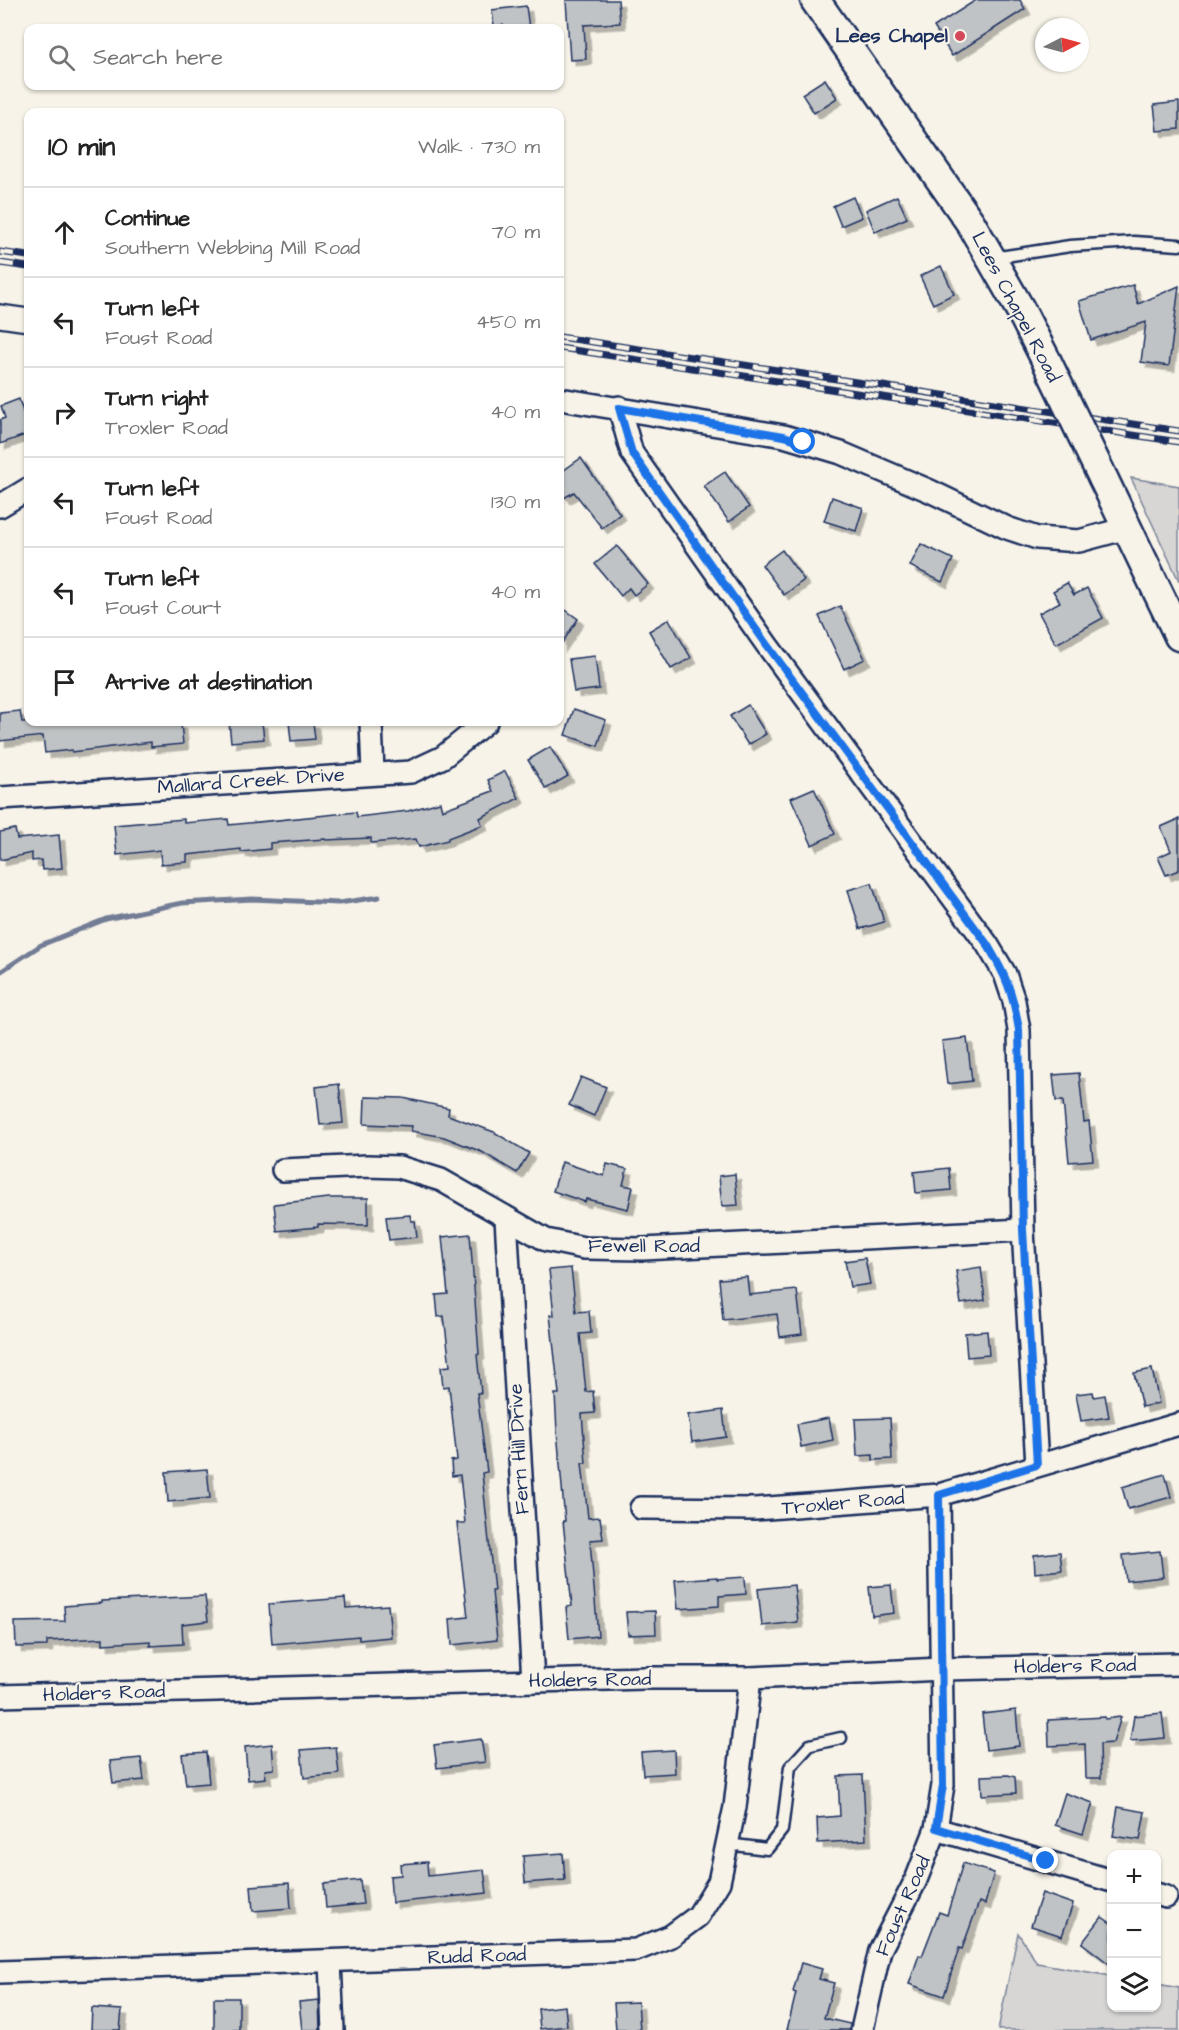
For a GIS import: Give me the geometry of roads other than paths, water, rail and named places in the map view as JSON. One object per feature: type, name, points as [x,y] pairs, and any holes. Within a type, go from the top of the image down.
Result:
[{"type":"main road","name":"Lees Chapel Road","points":[[815,0],[970,222],[992,258],[1046,360],[1179,636]]},
{"type":"street","points":[[0,316],[24,319]]},
{"type":"street","points":[[564,400],[784,436],[841,453],[930,491],[1007,528],[1037,538],[1079,541],[1127,528]]},
{"type":"street","points":[[619,408],[632,453],[767,645],[987,944],[1005,974],[1014,1001],[1019,1030],[1023,1230],[1037,1465]]},
{"type":"street","points":[[0,506],[24,491]]},
{"type":"street","points":[[371,726],[373,773]]},
{"type":"street","name":"Mallard Creek Drive","points":[[0,798],[411,772],[443,757],[481,726]]},
{"type":"street","name":"Fewell Road","points":[[283,1170],[367,1166],[399,1167],[441,1180],[546,1240],[584,1248],[643,1249],[1023,1230]]},
{"type":"street","name":"Fern Hill Drive","points":[[506,1218],[532,1681]]},
{"type":"street","name":"Troxler Road","points":[[641,1508],[755,1509],[939,1495],[1179,1424]]},
{"type":"street","name":"Foust Road","points":[[866,2029],[880,1950],[916,1880],[936,1828],[943,1785],[939,1495]]},
{"type":"street","name":"Holders Road","points":[[0,1696],[532,1681],[750,1678],[942,1669],[1179,1664]]},
{"type":"street","name":"Rudd Road","points":[[0,1972],[636,1950],[672,1936],[698,1916],[719,1882],[735,1807],[750,1678]]},
{"type":"street","points":[[936,1828],[1107,1879]]},
{"type":"street","points":[[330,1962],[333,2030]]},
{"type":"lane","points":[[992,258],[1070,246],[1134,242],[1179,245]]},
{"type":"lane","points":[[727,1844],[767,1849],[782,1830],[790,1767],[810,1745],[841,1738]]},
{"type":"waterway","points":[[0,972],[41,945],[106,919],[182,903],[252,899],[339,903],[379,897]]},
{"type":"railway","points":[[0,252],[24,255]]},
{"type":"railway","points":[[0,263],[24,266]]},
{"type":"railway","points":[[564,338],[1179,431]]},
{"type":"railway","points":[[564,349],[1179,442]]},
{"type":"place","name":"Lees Chapel","points":[[960,36]]}]
